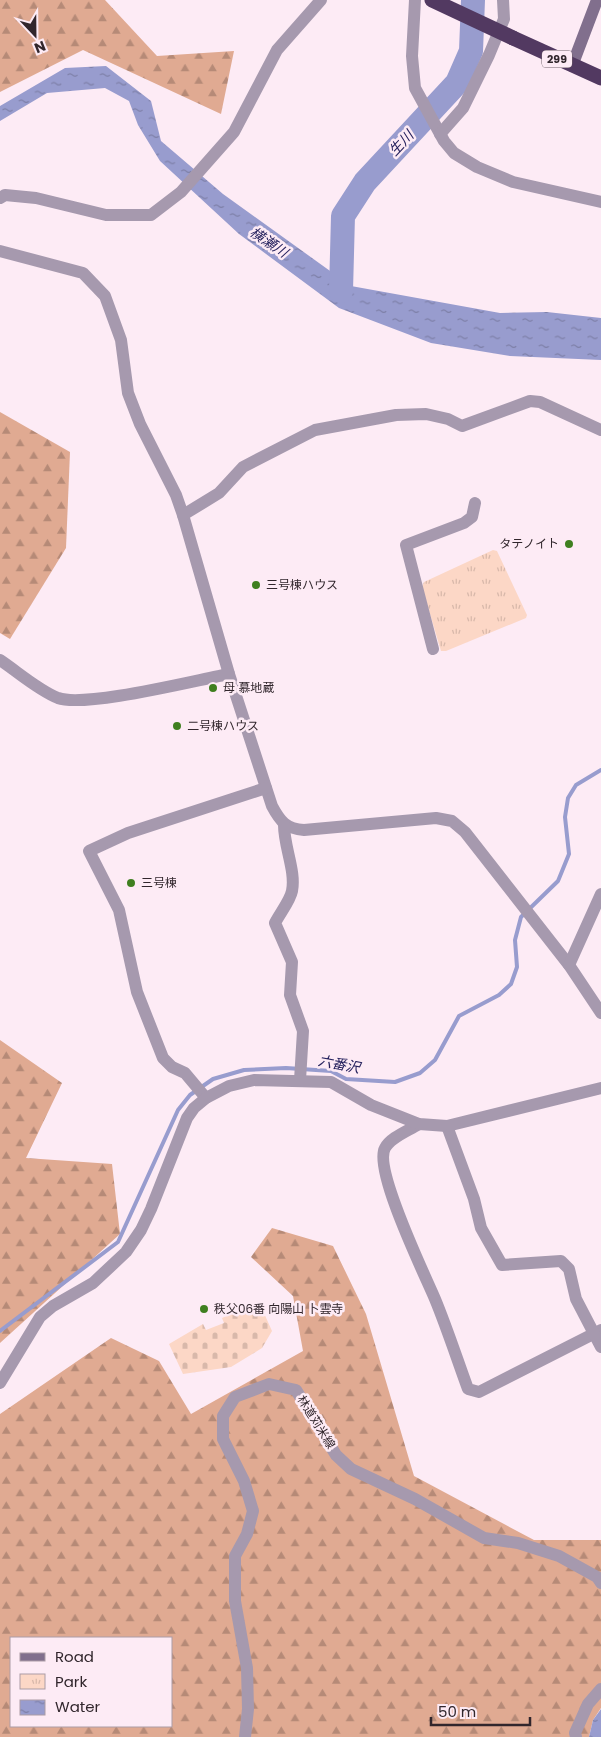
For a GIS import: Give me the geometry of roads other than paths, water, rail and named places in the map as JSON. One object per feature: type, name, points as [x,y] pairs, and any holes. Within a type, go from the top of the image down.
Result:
[{"type":"highway","name":"299","points":[[432,0],[601,78]]},
{"type":"street","points":[[0,198],[5,195],[36,198],[106,215],[151,216],[181,192],[234,132],[277,50],[321,0]]},
{"type":"street","points":[[415,0],[412,56],[416,88],[437,128],[454,153],[477,168],[526,186],[601,202]]},
{"type":"street","points":[[437,128],[463,108],[490,55],[504,19],[503,0]]},
{"type":"street","points":[[572,66],[597,0]]},
{"type":"street","points":[[0,251],[83,273],[105,296],[121,340],[128,393],[183,515],[229,674],[266,788],[272,806],[284,825],[286,850],[293,878],[292,894],[276,923],[292,962],[290,995],[303,1031],[300,1077]]},
{"type":"street","points":[[183,515],[219,492],[243,466],[315,430],[396,415],[426,414],[448,419],[462,426],[530,401],[540,402],[601,430]]},
{"type":"street","points":[[432,649],[406,545],[464,523],[472,517],[475,503]]},
{"type":"street","points":[[0,660],[53,695],[64,699],[103,698],[229,674]]},
{"type":"street","points":[[206,1098],[185,1073],[172,1066],[163,1058],[137,992],[119,910],[90,851],[128,833],[266,788]]},
{"type":"street","points":[[284,825],[304,830],[436,818],[452,822],[465,832],[528,910],[569,965],[601,1013]]},
{"type":"street","points":[[569,965],[601,894]]},
{"type":"street","points":[[0,1383],[40,1317],[53,1306],[94,1283],[126,1252],[141,1230],[151,1209],[187,1118],[194,1108],[206,1098],[229,1086],[254,1080],[300,1077],[331,1082],[370,1105],[419,1124],[447,1126],[601,1088]]},
{"type":"street","points":[[419,1124],[395,1138],[384,1149],[383,1165],[409,1244],[435,1298],[468,1389],[479,1392],[598,1332]]},
{"type":"street","points":[[447,1126],[474,1199],[481,1228],[496,1257],[502,1264],[561,1261],[566,1265],[569,1269],[576,1299],[598,1332],[601,1347]]},
{"type":"street","name":"林道苅米線","points":[[245,1737],[248,1709],[247,1668],[235,1601],[235,1556],[247,1534],[253,1511],[244,1481],[223,1439],[223,1416],[235,1397],[252,1389],[268,1384],[296,1390],[336,1455],[351,1469],[423,1503],[484,1538],[518,1543],[559,1556],[597,1577],[601,1583]]},
{"type":"street","points":[[576,1737],[575,1733],[588,1704],[601,1689]]},
{"type":"water","name":"横瀬川","points":[[106,66],[151,101],[161,141],[223,194],[351,286],[500,313],[547,312],[601,318],[601,360],[510,356],[431,343],[339,308],[239,234],[160,161],[138,125],[129,101],[105,88],[47,93],[0,121],[0,106],[65,68]]},
{"type":"water","points":[[601,1709],[601,1737],[589,1737],[593,1720]]},
{"type":"waterway","name":"生川","points":[[341,291],[343,216],[365,182],[457,83],[471,51],[473,0]]},
{"type":"waterway","name":"六番沢","points":[[0,1331],[118,1242],[178,1110],[190,1095],[213,1079],[244,1070],[286,1068],[331,1071],[346,1079],[395,1082],[420,1073],[435,1060],[459,1016],[499,995],[511,984],[517,967],[515,940],[521,917],[558,881],[569,854],[565,817],[568,798],[576,785],[601,770]]},
{"type":"place","name":"タテノイト","points":[[569,544]]},
{"type":"place","name":"三号棟ハウス","points":[[256,585]]},
{"type":"place","name":"母 慕地蔵","points":[[213,688]]},
{"type":"place","name":"二号棟ハウス","points":[[177,726]]},
{"type":"place","name":"三号棟","points":[[131,883]]},
{"type":"place","name":"秩父06番 向陽山 卜雲寺","points":[[204,1309]]}]
